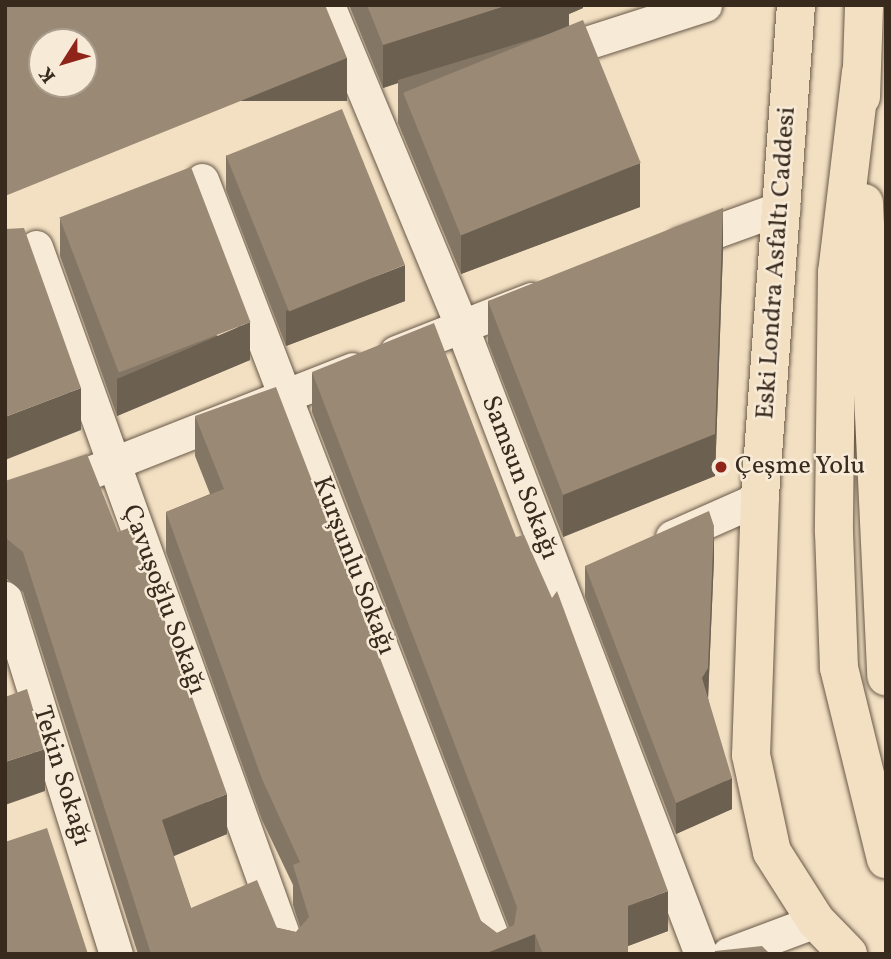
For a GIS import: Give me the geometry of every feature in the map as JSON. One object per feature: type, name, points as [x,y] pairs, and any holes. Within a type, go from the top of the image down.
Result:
[{"type":"main road","points":[[773,5],[790,83]]},
{"type":"main road","name":"Eski Londra Asfaltı Caddesi","points":[[796,5],[760,498],[751,755],[772,852],[816,921],[848,954]]},
{"type":"main road","points":[[864,5],[861,72],[837,272],[834,532],[839,668],[857,754],[886,859]]},
{"type":"main road","points":[[861,72],[886,676]]},
{"type":"street","name":"Samsun Sokağı","points":[[328,5],[388,107],[461,325],[573,581],[701,954]]},
{"type":"street","points":[[520,65],[705,5]]},
{"type":"street","points":[[338,126],[388,107]]},
{"type":"street","name":"Kurşunlu Sokağı","points":[[202,180],[289,395],[499,954]]},
{"type":"street","points":[[654,254],[783,206]]},
{"type":"street","name":"Çavuşoğlu Sokağı","points":[[34,247],[290,954]]},
{"type":"street","points":[[5,506],[461,325],[564,287]]},
{"type":"street","points":[[636,553],[760,498]]},
{"type":"street","name":"Tekin Sokağı","points":[[5,598],[116,954]]},
{"type":"street","points":[[728,954],[816,921]]},
{"type":"building","points":[[5,5],[325,5],[347,58],[5,196]]},
{"type":"building","points":[[367,5],[508,5],[383,45]]},
{"type":"building","points":[[583,20],[641,163],[461,235],[403,93]]},
{"type":"building","points":[[342,109],[405,265],[289,312],[226,156]]},
{"type":"building","points":[[191,167],[250,322],[119,373],[59,218]]},
{"type":"building","points":[[723,208],[715,434],[563,495],[488,301]]},
{"type":"building","points":[[24,228],[81,388],[5,417],[5,229]]},
{"type":"building","points":[[434,323],[516,537],[524,535],[552,598],[557,591],[668,891],[628,906],[628,954],[543,954],[535,934],[484,954],[151,954],[23,552],[7,539],[5,534],[5,481],[87,454],[118,532],[131,527],[227,794],[162,820],[191,908],[257,880],[277,928],[296,932],[309,917],[293,865],[300,862],[262,779],[166,512],[224,489],[195,416],[276,387],[481,921],[497,933],[514,925],[517,907],[312,372]]},
{"type":"building","points":[[709,511],[714,526],[708,668],[702,678],[732,778],[676,803],[585,566]]},
{"type":"building","points":[[27,689],[45,749],[5,762],[5,697]]},
{"type":"building","points":[[47,828],[88,954],[5,954],[5,842]]},
{"type":"building","points":[[762,946],[770,954],[714,954],[715,951]]},
{"type":"place","name":"Çeşme Yolu","points":[[721,467]]}]
